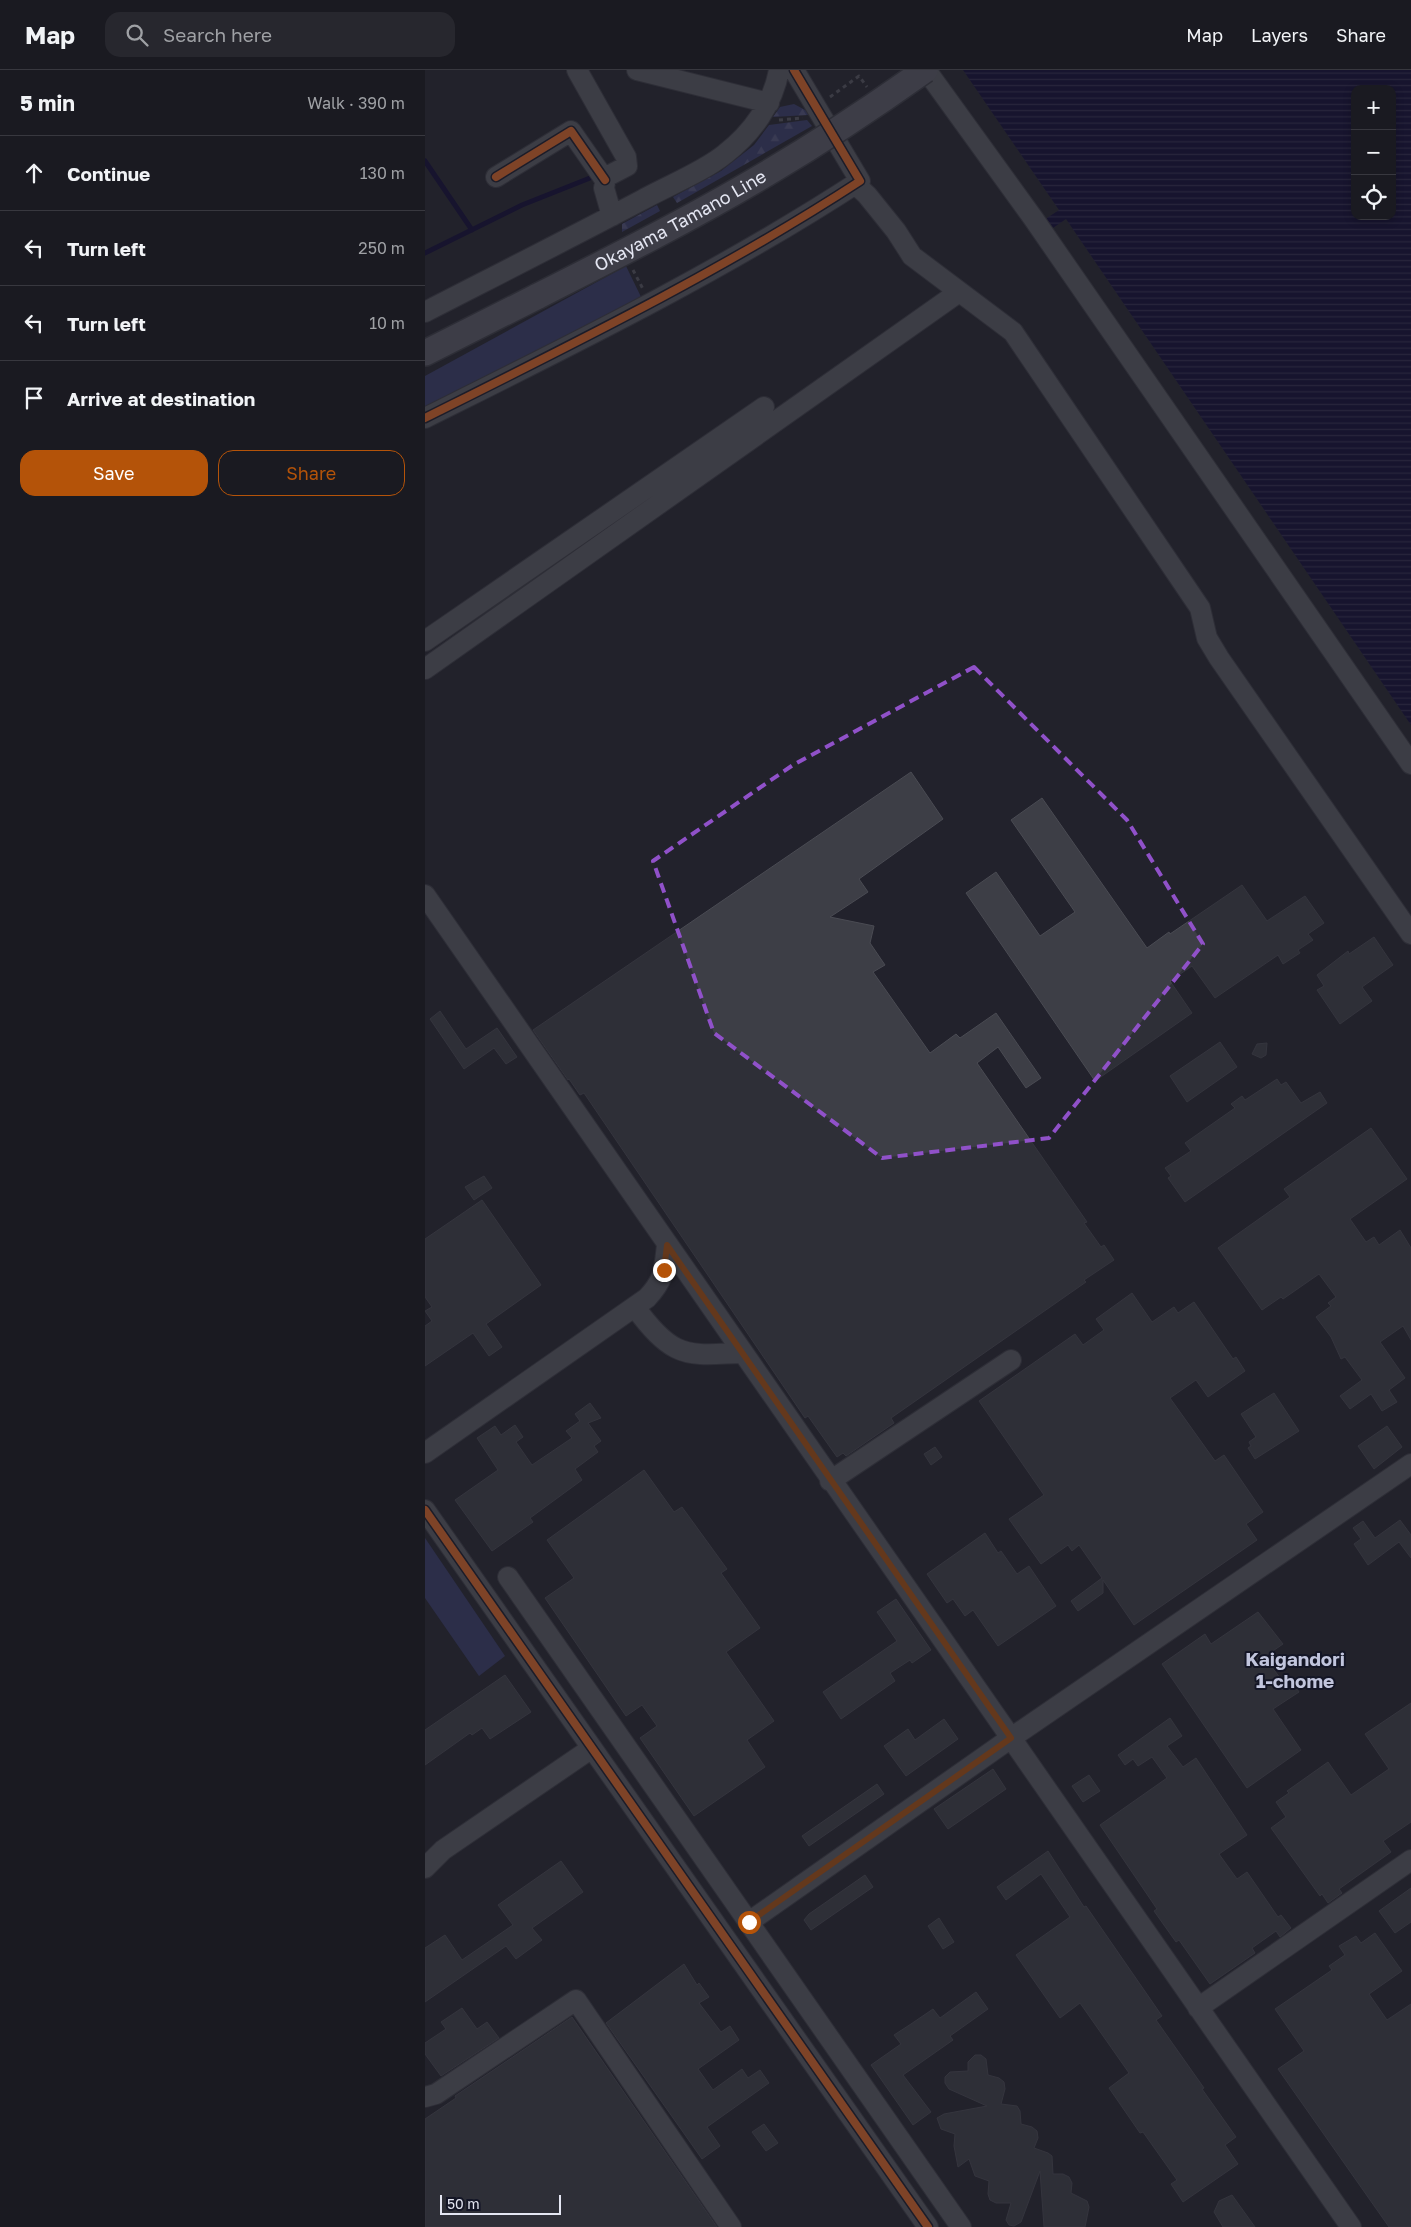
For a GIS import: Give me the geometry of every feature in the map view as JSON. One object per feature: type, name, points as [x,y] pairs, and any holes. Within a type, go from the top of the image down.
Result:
[{"type":"main road","name":"Okayama Tamano Line","points":[[425,353],[667,230],[766,174],[828,136],[925,70]]},
{"type":"street","points":[[577,70],[626,157],[627,166],[605,177],[604,188],[612,216]]},
{"type":"street","points":[[637,70],[773,107]]},
{"type":"street","points":[[773,107],[779,70]]},
{"type":"street","points":[[794,70],[809,111]]},
{"type":"street","points":[[925,70],[1045,234],[1411,764]]},
{"type":"street","points":[[425,312],[612,216],[724,155],[744,138],[773,107],[798,96],[860,181],[764,240],[650,303],[425,418]]},
{"type":"street","points":[[496,177],[571,131],[605,180]]},
{"type":"street","points":[[855,184],[867,195],[896,231],[912,256],[1013,332],[1200,608],[1207,638],[1219,658],[1411,934]]},
{"type":"street","points":[[425,669],[959,292]]},
{"type":"street","points":[[425,641],[765,407]]},
{"type":"street","points":[[425,895],[830,1481],[1351,2227]]},
{"type":"street","points":[[425,1453],[635,1307],[659,1285],[664,1270],[667,1245]]},
{"type":"street","points":[[635,1307],[643,1319],[677,1348],[697,1353],[742,1352]]},
{"type":"street","points":[[830,1481],[1011,1360]]},
{"type":"street","points":[[749,1922],[1011,1738],[1411,1464]]},
{"type":"street","points":[[425,1510],[928,2227]]},
{"type":"street","points":[[508,1577],[961,2227]]},
{"type":"street","points":[[425,1868],[443,1850],[591,1748]]},
{"type":"street","points":[[1198,2008],[1411,1860]]},
{"type":"street","points":[[425,2097],[436,2094],[577,2000],[731,2227]]},
{"type":"path","points":[[833,102],[830,97],[859,76],[869,90]]},
{"type":"path","points":[[773,107],[809,111]]},
{"type":"highlighted area","points":[[974,667],[1127,820],[1203,944],[1049,1138],[882,1158],[714,1033],[653,861],[793,765]]},
{"type":"green space","points":[[794,104],[807,111],[808,115],[773,117],[780,107]]},
{"type":"green space","points":[[807,120],[812,126],[677,203],[673,197],[721,171],[754,145],[769,125]]},
{"type":"green space","points":[[657,205],[660,211],[622,232],[622,224]]},
{"type":"green space","points":[[626,266],[643,301],[425,407],[425,376]]},
{"type":"green space","points":[[425,1538],[505,1656],[479,1676],[425,1598]]},
{"type":"shaded area","points":[[963,70],[1411,70],[1411,725],[1066,219],[1050,230],[1044,220],[1059,210]]},
{"type":"building","points":[[911,772],[943,819],[859,879],[868,892],[830,917],[874,926],[870,943],[885,965],[873,972],[930,1053],[956,1034],[960,1038],[996,1013],[1041,1078],[1026,1088],[998,1047],[977,1063],[1087,1222],[1084,1223],[1101,1247],[1104,1245],[1114,1260],[1084,1280],[1086,1282],[891,1418],[894,1423],[846,1456],[843,1453],[837,1457],[808,1416],[805,1418],[584,1093],[580,1095],[533,1030]]},
{"type":"building","points":[[1042,798],[1147,948],[1242,885],[1267,921],[1305,896],[1324,923],[1308,934],[1313,940],[1298,950],[1300,953],[1283,964],[1278,955],[1215,998],[1192,966],[1170,981],[1192,1013],[1095,1081],[966,893],[996,872],[1040,936],[1075,912],[1011,820]]},
{"type":"building","points":[[1374,937],[1393,965],[1362,987],[1372,1001],[1340,1024],[1317,990],[1324,986],[1317,975],[1348,951],[1349,954]]},
{"type":"building","points":[[440,1011],[466,1049],[497,1028],[517,1057],[506,1064],[494,1048],[464,1069],[430,1019]]},
{"type":"building","points":[[1220,1042],[1237,1067],[1187,1102],[1170,1076]]},
{"type":"building","points":[[1267,1043],[1266,1055],[1261,1058],[1252,1054],[1257,1044]]},
{"type":"building","points":[[1277,1079],[1281,1085],[1286,1082],[1301,1103],[1320,1092],[1327,1103],[1185,1202],[1168,1178],[1171,1176],[1165,1168],[1191,1151],[1185,1143],[1235,1108],[1231,1104],[1242,1096],[1245,1100]]},
{"type":"building","points":[[1371,1128],[1407,1179],[1350,1219],[1366,1242],[1374,1237],[1379,1245],[1400,1230],[1411,1248],[1411,1340],[1403,1326],[1380,1342],[1405,1378],[1389,1390],[1397,1402],[1382,1411],[1371,1394],[1350,1409],[1340,1396],[1362,1380],[1345,1357],[1341,1359],[1331,1337],[1316,1317],[1331,1306],[1328,1303],[1336,1297],[1319,1274],[1283,1299],[1281,1297],[1262,1310],[1218,1248],[1290,1197],[1284,1189]]},
{"type":"building","points":[[484,1176],[492,1188],[474,1200],[465,1187]]},
{"type":"building","points":[[482,1200],[541,1285],[486,1324],[502,1347],[489,1356],[473,1333],[425,1366],[425,1326],[432,1321],[425,1311],[432,1307],[425,1297],[425,1239]]},
{"type":"building","points":[[1132,1293],[1152,1322],[1174,1307],[1178,1313],[1194,1302],[1233,1359],[1236,1357],[1245,1371],[1208,1397],[1196,1380],[1170,1398],[1215,1461],[1224,1455],[1263,1512],[1246,1524],[1257,1540],[1134,1625],[1103,1580],[1103,1593],[1078,1611],[1071,1601],[1102,1578],[1079,1545],[1072,1551],[1068,1545],[1041,1564],[1009,1519],[1044,1495],[979,1401],[1075,1334],[1083,1345],[1104,1330],[1096,1319]]},
{"type":"building","points":[[1274,1393],[1299,1431],[1255,1459],[1248,1448],[1251,1446],[1249,1442],[1256,1437],[1241,1414]]},
{"type":"building","points":[[590,1403],[601,1418],[588,1423],[601,1441],[594,1446],[598,1452],[575,1469],[582,1480],[530,1518],[533,1522],[492,1551],[455,1500],[498,1470],[477,1438],[495,1426],[501,1435],[515,1425],[523,1437],[516,1442],[532,1465],[572,1438],[566,1431],[580,1421],[575,1414]]},
{"type":"building","points":[[1387,1426],[1402,1447],[1374,1469],[1358,1446]]},
{"type":"building","points":[[935,1447],[942,1457],[931,1465],[924,1454]]},
{"type":"building","points":[[644,1470],[674,1512],[682,1507],[727,1569],[721,1573],[760,1628],[726,1652],[774,1721],[747,1740],[765,1767],[694,1816],[640,1738],[657,1726],[642,1705],[626,1716],[545,1598],[574,1578],[547,1540]]},
{"type":"building","points":[[1400,1520],[1411,1535],[1411,1558],[1399,1542],[1368,1565],[1354,1544],[1361,1539],[1353,1528],[1363,1521],[1375,1538]]},
{"type":"building","points":[[985,1533],[998,1553],[1001,1551],[1017,1574],[1029,1566],[1056,1606],[998,1646],[973,1610],[965,1616],[953,1599],[947,1603],[927,1574]]},
{"type":"building","points":[[896,1599],[931,1650],[912,1663],[910,1660],[890,1673],[895,1681],[841,1719],[823,1692],[897,1641],[877,1612]]},
{"type":"building","points":[[1258,1612],[1283,1644],[1264,1657],[1281,1679],[1288,1675],[1299,1692],[1273,1709],[1301,1750],[1247,1788],[1162,1664],[1205,1634],[1211,1644]]},
{"type":"building","points":[[505,1675],[531,1712],[490,1739],[482,1728],[472,1735],[470,1733],[425,1765],[425,1730]]},
{"type":"building","points":[[1411,1703],[1411,1822],[1383,1841],[1391,1852],[1339,1889],[1342,1893],[1328,1903],[1322,1894],[1320,1896],[1271,1828],[1286,1817],[1276,1802],[1289,1793],[1287,1791],[1328,1762],[1351,1795],[1389,1769],[1365,1734]]},
{"type":"building","points":[[1170,1718],[1182,1736],[1167,1746],[1183,1767],[1196,1758],[1247,1835],[1219,1854],[1237,1879],[1247,1872],[1278,1917],[1281,1915],[1291,1928],[1280,1937],[1276,1931],[1252,1948],[1255,1953],[1210,1984],[1179,1940],[1176,1942],[1154,1911],[1157,1909],[1100,1825],[1167,1778],[1152,1757],[1138,1766],[1133,1759],[1125,1765],[1118,1755]]},
{"type":"building","points":[[944,1719],[958,1739],[906,1776],[884,1746],[908,1729],[915,1740]]},
{"type":"building","points":[[993,1769],[1006,1789],[948,1829],[934,1809]]},
{"type":"building","points":[[1089,1775],[1100,1791],[1083,1802],[1072,1786]]},
{"type":"building","points":[[877,1784],[884,1794],[809,1846],[802,1836]]},
{"type":"building","points":[[1048,1851],[1084,1907],[1086,1906],[1162,2016],[1156,2020],[1236,2137],[1225,2145],[1238,2164],[1183,2202],[1171,2184],[1177,2180],[1143,2132],[1140,2133],[1109,2088],[1129,2073],[1080,2003],[1060,2018],[1016,1955],[1070,1917],[1041,1874],[1006,1900],[997,1887]]},
{"type":"building","points":[[561,1861],[583,1892],[532,1928],[542,1940],[516,1959],[506,1946],[425,2002],[425,1948],[445,1935],[462,1960],[513,1925],[498,1905]]},
{"type":"building","points":[[865,1875],[873,1887],[811,1930],[804,1920],[809,1914]]},
{"type":"building","points":[[1411,1888],[1411,1922],[1395,1933],[1379,1911]]},
{"type":"building","points":[[939,1918],[954,1942],[943,1949],[928,1926]]},
{"type":"building","points":[[1375,1933],[1402,1971],[1369,1994],[1387,2020],[1411,2004],[1411,2227],[1389,2227],[1278,2069],[1304,2051],[1275,2009],[1332,1970],[1329,1966],[1345,1955],[1339,1946],[1356,1936],[1361,1943]]},
{"type":"building","points":[[684,1964],[697,1985],[699,1983],[709,1997],[699,2003],[721,2032],[730,2026],[739,2040],[698,2069],[713,2090],[742,2069],[748,2078],[760,2070],[769,2083],[707,2127],[720,2146],[702,2159],[606,2023]]},
{"type":"building","points":[[976,1992],[988,2009],[950,2036],[953,2040],[903,2075],[931,2112],[913,2125],[871,2065],[901,2044],[894,2035],[933,2009],[940,2018]]},
{"type":"building","points":[[462,2008],[477,2029],[487,2022],[499,2038],[441,2076],[425,2054],[425,2043],[446,2029],[441,2022]]},
{"type":"building","points":[[572,2017],[717,2227],[425,2227],[425,2119],[456,2098],[455,2096]]},
{"type":"building","points":[[975,2055],[981,2055],[986,2059],[988,2075],[999,2078],[1004,2082],[1005,2089],[1001,2104],[1017,2106],[1020,2111],[1021,2124],[1032,2127],[1037,2131],[1038,2138],[1034,2148],[1052,2156],[1053,2174],[1063,2174],[1069,2177],[1072,2183],[1071,2193],[1087,2201],[1089,2207],[1085,2227],[1044,2227],[1040,2171],[1021,2222],[1014,2226],[1009,2225],[1006,2220],[1011,2203],[996,2203],[990,2200],[988,2194],[989,2181],[975,2176],[969,2159],[958,2167],[954,2146],[955,2134],[941,2129],[937,2118],[944,2114],[987,2106],[949,2089],[945,2083],[945,2077],[950,2072],[968,2071],[968,2062]]},
{"type":"building","points":[[764,2124],[778,2143],[766,2151],[752,2132]]},
{"type":"building","points":[[1232,2195],[1255,2227],[1223,2227],[1214,2212],[1219,2201]]},
{"type":"waterway","points":[[425,161],[472,230]]},
{"type":"waterway","points":[[425,253],[522,205],[590,178]]},
{"type":"cycle path","points":[[425,418],[701,276],[755,246],[860,181],[794,70]]},
{"type":"cycle path","points":[[496,177],[571,131],[605,180]]},
{"type":"cycle path","points":[[425,1510],[928,2227]]},
{"type":"district","name":"Kaigandori 1-chome","points":[[1295,1670]]},
{"type":"route","points":[[664,1270],[667,1245],[1011,1738],[749,1922]]}]
